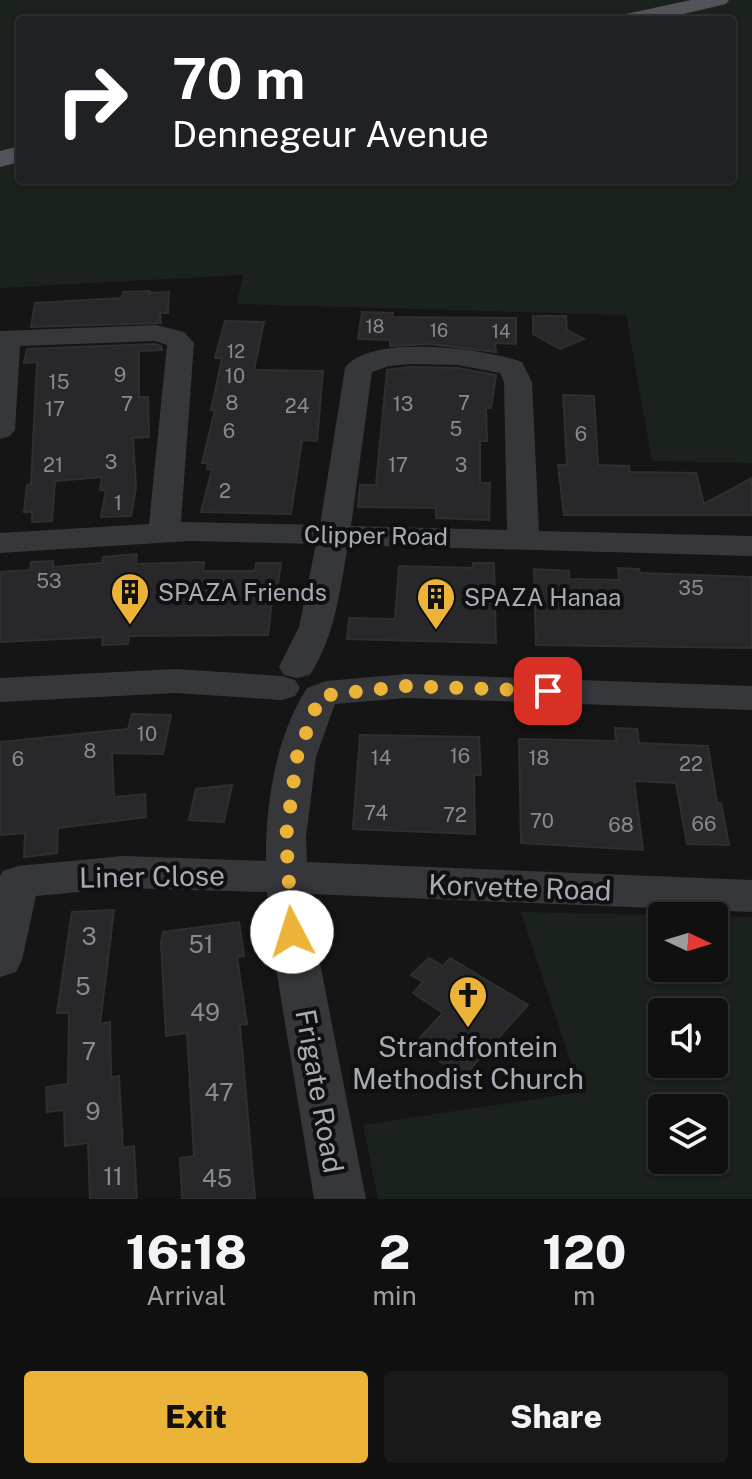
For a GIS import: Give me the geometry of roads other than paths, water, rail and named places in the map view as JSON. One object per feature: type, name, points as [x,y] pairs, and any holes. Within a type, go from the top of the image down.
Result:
[{"type":"main road","points":[[647,16],[719,0]]},
{"type":"street","points":[[0,430],[4,339],[156,333],[175,338],[181,343],[164,531]]},
{"type":"street","name":"Frigate Road","points":[[340,1199],[292,932],[286,837],[301,746],[307,682],[359,368],[372,359],[386,357],[487,359],[503,363],[517,374],[523,539]]},
{"type":"street","name":"Clipper Road","points":[[0,543],[164,531],[752,546]]},
{"type":"street","points":[[0,690],[121,682],[229,680],[752,698]]},
{"type":"street","name":"Liner Close","points":[[0,960],[9,884],[123,872],[287,878]]},
{"type":"street","name":"Korvette Road","points":[[287,878],[752,896]]},
{"type":"place","name":"SPAZA Friends","points":[[130,626]]},
{"type":"place","name":"SPAZA Hanaa","points":[[436,631]]},
{"type":"place","name":"Strandfontein Methodist Church","points":[[468,1029]]}]
